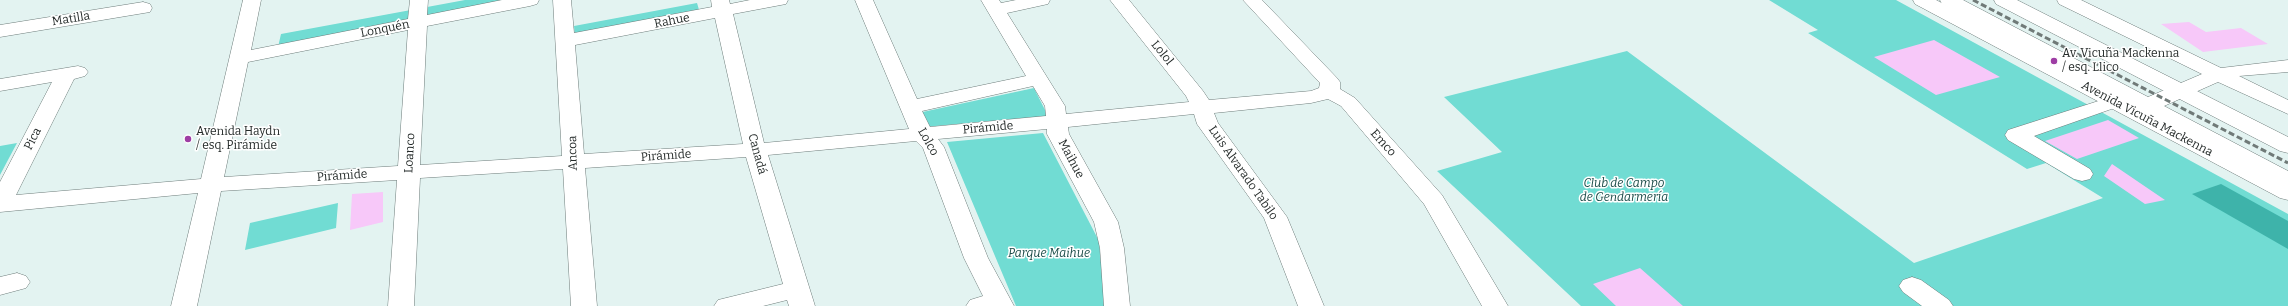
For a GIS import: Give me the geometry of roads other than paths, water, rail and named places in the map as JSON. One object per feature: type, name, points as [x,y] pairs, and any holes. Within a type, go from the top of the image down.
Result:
[{"type":"street","points":[[184,306],[252,0]]},
{"type":"street","name":"Loanco","points":[[401,306],[419,0]]},
{"type":"street","name":"Lonquén","points":[[239,58],[530,0]]},
{"type":"street","name":"Ancoa","points":[[562,0],[584,306]]},
{"type":"street","name":"Rahue","points":[[565,41],[721,6],[779,0]]},
{"type":"street","name":"Lolco","points":[[864,0],[922,134],[933,147],[993,305]]},
{"type":"street","points":[[993,5],[1041,0]]},
{"type":"street","name":"Lolol","points":[[1119,0],[1196,95],[1201,108]]},
{"type":"street","points":[[1252,0],[1330,82],[1329,91]]},
{"type":"street","name":"Avenida Vicuña Mackenna","points":[[1922,0],[2113,102],[2150,109],[2288,193]]},
{"type":"street","points":[[1949,0],[2150,109],[2288,180]]},
{"type":"street","points":[[1958,0],[2150,109],[2288,174]]},
{"type":"street","points":[[2003,0],[2288,146]]},
{"type":"street","points":[[2066,0],[2288,108]]},
{"type":"street","name":"Maihue","points":[[993,5],[1056,108],[1058,134],[1109,231],[1117,306]]},
{"type":"street","name":"Canadá","points":[[721,6],[755,150],[800,298]]},
{"type":"street","name":"Matilla","points":[[0,31],[143,8]]},
{"type":"street","points":[[2150,109],[2179,90],[2218,74],[2242,69],[2288,66]]},
{"type":"street","name":"Pica","points":[[0,85],[73,73],[0,204]]},
{"type":"street","points":[[910,107],[1038,79]]},
{"type":"street","name":"Pirámide","points":[[0,204],[211,185],[755,150],[1318,96],[1329,91]]},
{"type":"street","name":"Emco","points":[[1329,91],[1348,102],[1434,200],[1495,306]]},
{"type":"street","points":[[2082,174],[2016,135],[2113,102]]},
{"type":"street","name":"Luis Alvarado Tabilo","points":[[1201,108],[1208,124],[1275,217],[1311,306]]},
{"type":"street","points":[[1912,286],[1940,306]]},
{"type":"street","points":[[726,306],[800,298]]},
{"type":"railway","points":[[1973,0],[2288,163]]},
{"type":"place","name":"Av. Vicuña Mackenna / esq. Llico","points":[[2054,61]]},
{"type":"place","name":"Avenida Haydn / esq. Pirámide","points":[[188,139]]},
{"type":"park label","name":"Club de Campo de Gendarmería","points":[[1624,191]]},
{"type":"park label","name":"Parque Maihue","points":[[1049,254]]}]
